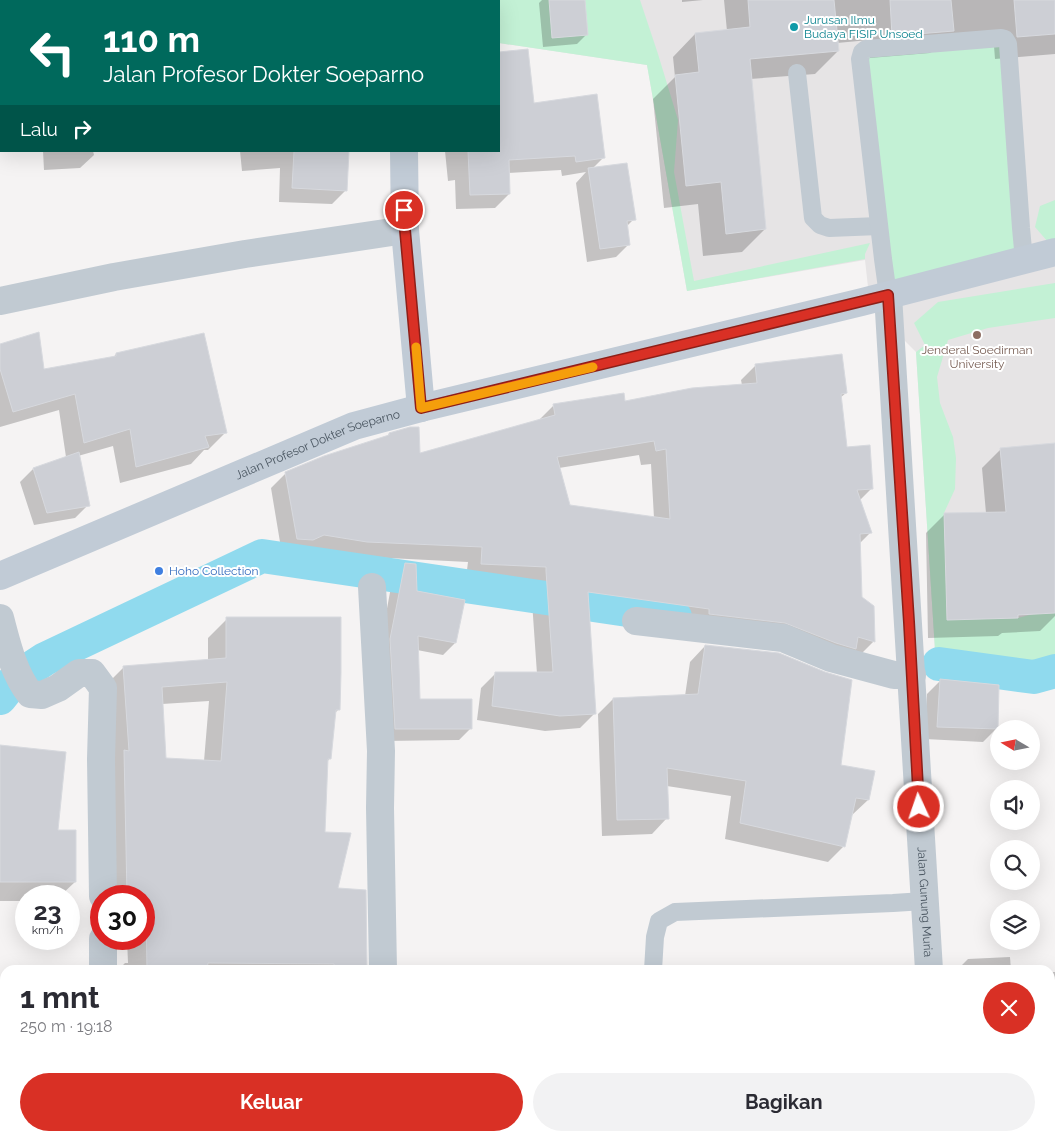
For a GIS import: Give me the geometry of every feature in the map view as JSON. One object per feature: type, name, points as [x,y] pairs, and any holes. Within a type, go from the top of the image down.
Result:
[{"type":"street","points":[[404,152],[405,230],[421,408]]},
{"type":"street","points":[[0,301],[114,277],[226,257],[405,230]]},
{"type":"street","name":"Jalan Profesor Dokter Soeparno","points":[[1,569],[354,426],[421,408],[888,295],[1055,252]]},
{"type":"street","name":"Jalan Gunung Muria","points":[[888,295],[929,965]]},
{"type":"street","points":[[372,587],[381,751],[380,808],[384,965]]},
{"type":"street","points":[[0,618],[9,652],[22,684],[30,694],[42,695],[58,688],[79,673],[92,673],[103,688],[101,759],[103,885]]},
{"type":"street","points":[[636,621],[783,638],[831,658],[894,675],[912,675]]},
{"type":"street","points":[[103,950],[103,965]]},
{"type":"lane","points":[[888,295],[860,59],[862,52],[866,49],[1005,39],[1008,44],[1024,260]]},
{"type":"lane","points":[[798,73],[813,218],[820,225],[829,228],[879,226]]},
{"type":"lane","points":[[653,965],[655,937],[659,922],[675,912],[924,901]]},
{"type":"shaded area","name":"Jenderal Soedirman University","points":[[500,0],[1055,0],[1055,659],[1014,662],[935,650],[916,352],[881,317],[869,296],[865,260],[687,291],[647,65],[500,43]]},
{"type":"green space","points":[[500,0],[640,0],[678,120],[674,172],[694,281],[870,243],[865,259],[687,291],[647,65],[500,43]]},
{"type":"green space","points":[[1002,40],[1024,260],[888,295],[863,51]]},
{"type":"green space","points":[[1055,200],[1055,241],[1048,242],[1035,227],[1040,206]]},
{"type":"green space","points":[[1055,283],[1055,318],[988,328],[948,340],[937,377],[940,403],[953,437],[956,458],[955,489],[944,513],[947,620],[1018,618],[1033,614],[1055,613],[1055,659],[1014,662],[935,650],[916,352],[925,345],[914,323],[938,302]]},
{"type":"building","points":[[549,0],[585,0],[588,35],[552,38]]},
{"type":"building","points":[[748,0],[834,0],[839,51],[750,59],[766,229],[726,234],[721,182],[686,186],[675,75],[699,72],[695,33],[750,27]]},
{"type":"building","points":[[890,0],[951,0],[954,31],[892,36]]},
{"type":"building","points":[[1014,0],[1055,0],[1055,34],[1017,37]]},
{"type":"building","points":[[528,49],[534,103],[597,94],[605,158],[576,162],[575,156],[509,160],[510,194],[470,195],[468,152],[500,152],[500,52]]},
{"type":"building","points":[[294,152],[349,152],[347,191],[292,188]]},
{"type":"building","points":[[627,163],[636,220],[627,221],[630,245],[600,249],[588,168]]},
{"type":"building","points":[[39,332],[44,369],[116,356],[116,353],[204,333],[227,433],[205,436],[209,447],[136,467],[130,429],[84,443],[75,394],[13,412],[0,369],[0,344]]},
{"type":"building","points":[[842,354],[847,393],[841,394],[847,447],[870,445],[873,489],[857,490],[872,533],[860,534],[862,597],[874,606],[875,642],[858,637],[856,649],[785,623],[709,614],[709,609],[588,592],[596,714],[560,716],[492,706],[495,672],[553,672],[546,567],[481,564],[482,547],[367,542],[324,535],[313,540],[297,539],[285,472],[324,456],[410,427],[419,427],[420,453],[555,415],[553,404],[624,393],[625,401],[692,388],[757,383],[755,364]],"holes":[[[654,441],[656,451],[666,449],[670,519],[570,505],[557,457]]]},
{"type":"building","points":[[1055,443],[1055,613],[1018,615],[1018,618],[947,620],[944,513],[1006,512],[1000,448]]},
{"type":"building","points":[[79,452],[90,506],[47,513],[33,468]]},
{"type":"building","points":[[405,563],[416,564],[417,591],[465,600],[456,643],[418,636],[420,699],[472,699],[472,729],[395,729],[390,639]]},
{"type":"building","points":[[226,617],[341,617],[340,710],[336,710],[331,759],[328,759],[325,832],[351,833],[338,888],[366,890],[367,965],[208,963],[208,965],[147,965],[147,950],[155,950],[155,885],[127,885],[124,750],[129,751],[123,666],[226,658]],"holes":[[[227,682],[221,761],[166,758],[162,687]]]},
{"type":"building","points":[[705,645],[779,653],[825,672],[852,680],[841,765],[875,771],[869,800],[856,798],[845,847],[740,823],[746,781],[667,768],[669,819],[617,820],[613,698],[698,694]]},
{"type":"building","points":[[940,679],[999,685],[998,720],[990,720],[990,729],[937,727]]},
{"type":"building","points":[[0,745],[66,752],[58,830],[76,830],[76,882],[0,882]]},
{"type":"waterway","points":[[0,698],[16,678],[45,659],[262,556],[675,617]]},
{"type":"waterway","points":[[939,664],[1034,677],[1055,671]]},
{"type":"slow traffic","points":[[416,347],[421,408],[593,367]]},
{"type":"place","name":"Jurusan Ilmu Budaya FISIP Unsoed","points":[[794,27]]},
{"type":"place","name":"Jenderal Soedirman University","points":[[977,335]]},
{"type":"place","name":"Hoho Collection","points":[[159,571]]},
{"type":"route","points":[[404,210],[421,408],[888,295],[919,807]]}]
